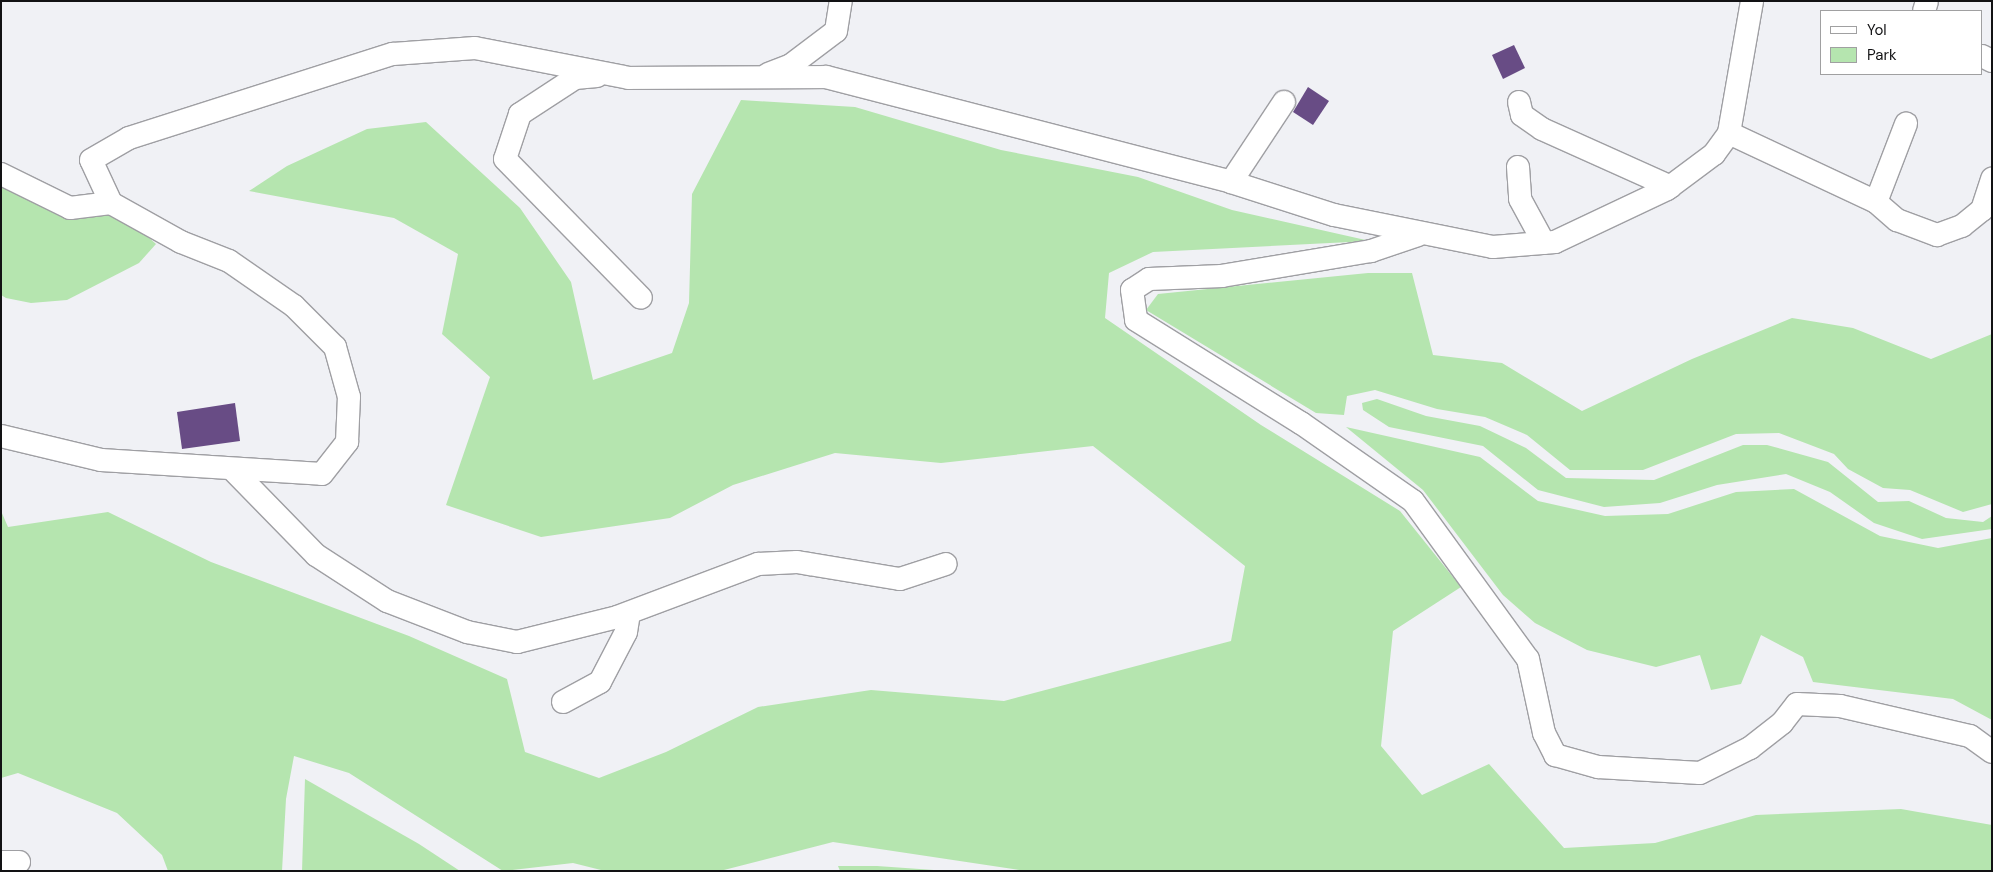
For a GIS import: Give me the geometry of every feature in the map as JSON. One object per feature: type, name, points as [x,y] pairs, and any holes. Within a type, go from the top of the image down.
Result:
[{"type":"street","points":[[760,78],[791,65],[836,31],[841,1]]},
{"type":"street","points":[[641,298],[505,159],[520,114],[539,99],[575,78],[613,75],[826,78],[1232,182],[1334,215],[1418,235],[1493,247],[1555,242],[1671,186],[1714,154],[1730,133],[1752,1]]},
{"type":"street","points":[[1,436],[101,460],[233,470],[322,474],[347,442],[349,397],[335,347],[294,306],[229,262],[181,242],[112,203],[91,160],[129,138],[393,54],[475,48],[613,75]]},
{"type":"street","points":[[1232,182],[1284,102]]},
{"type":"street","points":[[1520,102],[1522,115],[1542,128],[1671,186]]},
{"type":"street","points":[[1876,202],[1906,124]]},
{"type":"street","points":[[1730,133],[1876,202],[1897,220],[1937,234],[1962,226],[1982,210],[1992,179]]},
{"type":"street","points":[[1518,167],[1520,198],[1544,243]]},
{"type":"street","points":[[1,174],[70,208],[112,203]]},
{"type":"street","points":[[1418,235],[1371,251],[1231,274],[1149,279],[1132,290],[1136,320],[1301,423],[1414,501],[1528,659],[1544,733],[1555,755],[1598,767],[1700,774],[1750,748],[1782,723],[1797,704],[1840,706],[1970,736],[1992,752]]},
{"type":"street","points":[[233,470],[316,555],[387,601],[467,632],[517,642],[628,613],[758,564],[797,562],[900,579],[946,564]]},
{"type":"street","points":[[563,702],[600,682],[626,632],[628,613]]},
{"type":"green space","points":[[741,100],[855,107],[1001,150],[1138,177],[1232,210],[1370,241],[1153,252],[1109,273],[1105,318],[1261,425],[1400,511],[1461,587],[1393,631],[1381,746],[1422,795],[1489,764],[1564,848],[1655,843],[1756,815],[1901,809],[1992,825],[1992,871],[1026,871],[833,842],[720,871],[605,871],[573,863],[503,871],[349,773],[294,756],[286,799],[282,871],[168,871],[162,855],[117,813],[18,773],[1,778],[1,511],[8,527],[108,512],[211,562],[409,636],[507,679],[525,752],[599,778],[666,752],[758,707],[871,690],[1004,701],[1231,641],[1245,566],[1093,446],[941,463],[835,453],[733,485],[670,518],[541,537],[446,505],[490,377],[442,334],[458,254],[394,218],[249,191],[287,166],[367,129],[426,122],[520,208],[571,282],[593,380],[672,353],[689,303],[692,194]]},
{"type":"green space","points":[[1,182],[105,213],[137,227],[156,244],[139,263],[67,300],[31,303],[6,298],[1,295]]},
{"type":"green space","points":[[1368,273],[1412,273],[1433,355],[1502,363],[1582,411],[1692,359],[1792,318],[1853,328],[1931,359],[1992,334],[1992,504],[1963,512],[1910,490],[1883,488],[1848,469],[1834,454],[1779,433],[1736,434],[1643,470],[1570,470],[1527,435],[1485,417],[1437,409],[1375,390],[1347,396],[1344,415],[1316,413],[1146,310],[1158,294]]},
{"type":"green space","points":[[1377,399],[1426,416],[1480,426],[1526,448],[1566,478],[1654,480],[1743,445],[1767,445],[1828,462],[1878,502],[1909,501],[1946,518],[1983,522],[1992,516],[1992,529],[1922,539],[1874,523],[1830,492],[1786,474],[1717,485],[1660,503],[1604,507],[1538,490],[1483,446],[1389,427],[1363,410],[1362,403]]},
{"type":"green space","points":[[1346,427],[1480,457],[1538,501],[1605,516],[1668,514],[1736,492],[1794,489],[1880,536],[1938,548],[1992,538],[1992,720],[1953,699],[1813,682],[1803,657],[1761,635],[1741,684],[1711,690],[1700,655],[1656,667],[1587,650],[1535,623],[1503,595],[1423,490]]},
{"type":"green space","points":[[305,779],[419,844],[460,871],[302,871]]},
{"type":"green space","points":[[838,866],[877,866],[948,871],[840,871]]},
{"type":"building","points":[[1514,45],[1525,68],[1503,79],[1492,55]]},
{"type":"building","points":[[1308,87],[1329,101],[1313,125],[1293,112]]},
{"type":"building","points":[[235,403],[240,441],[182,449],[177,412]]}]
